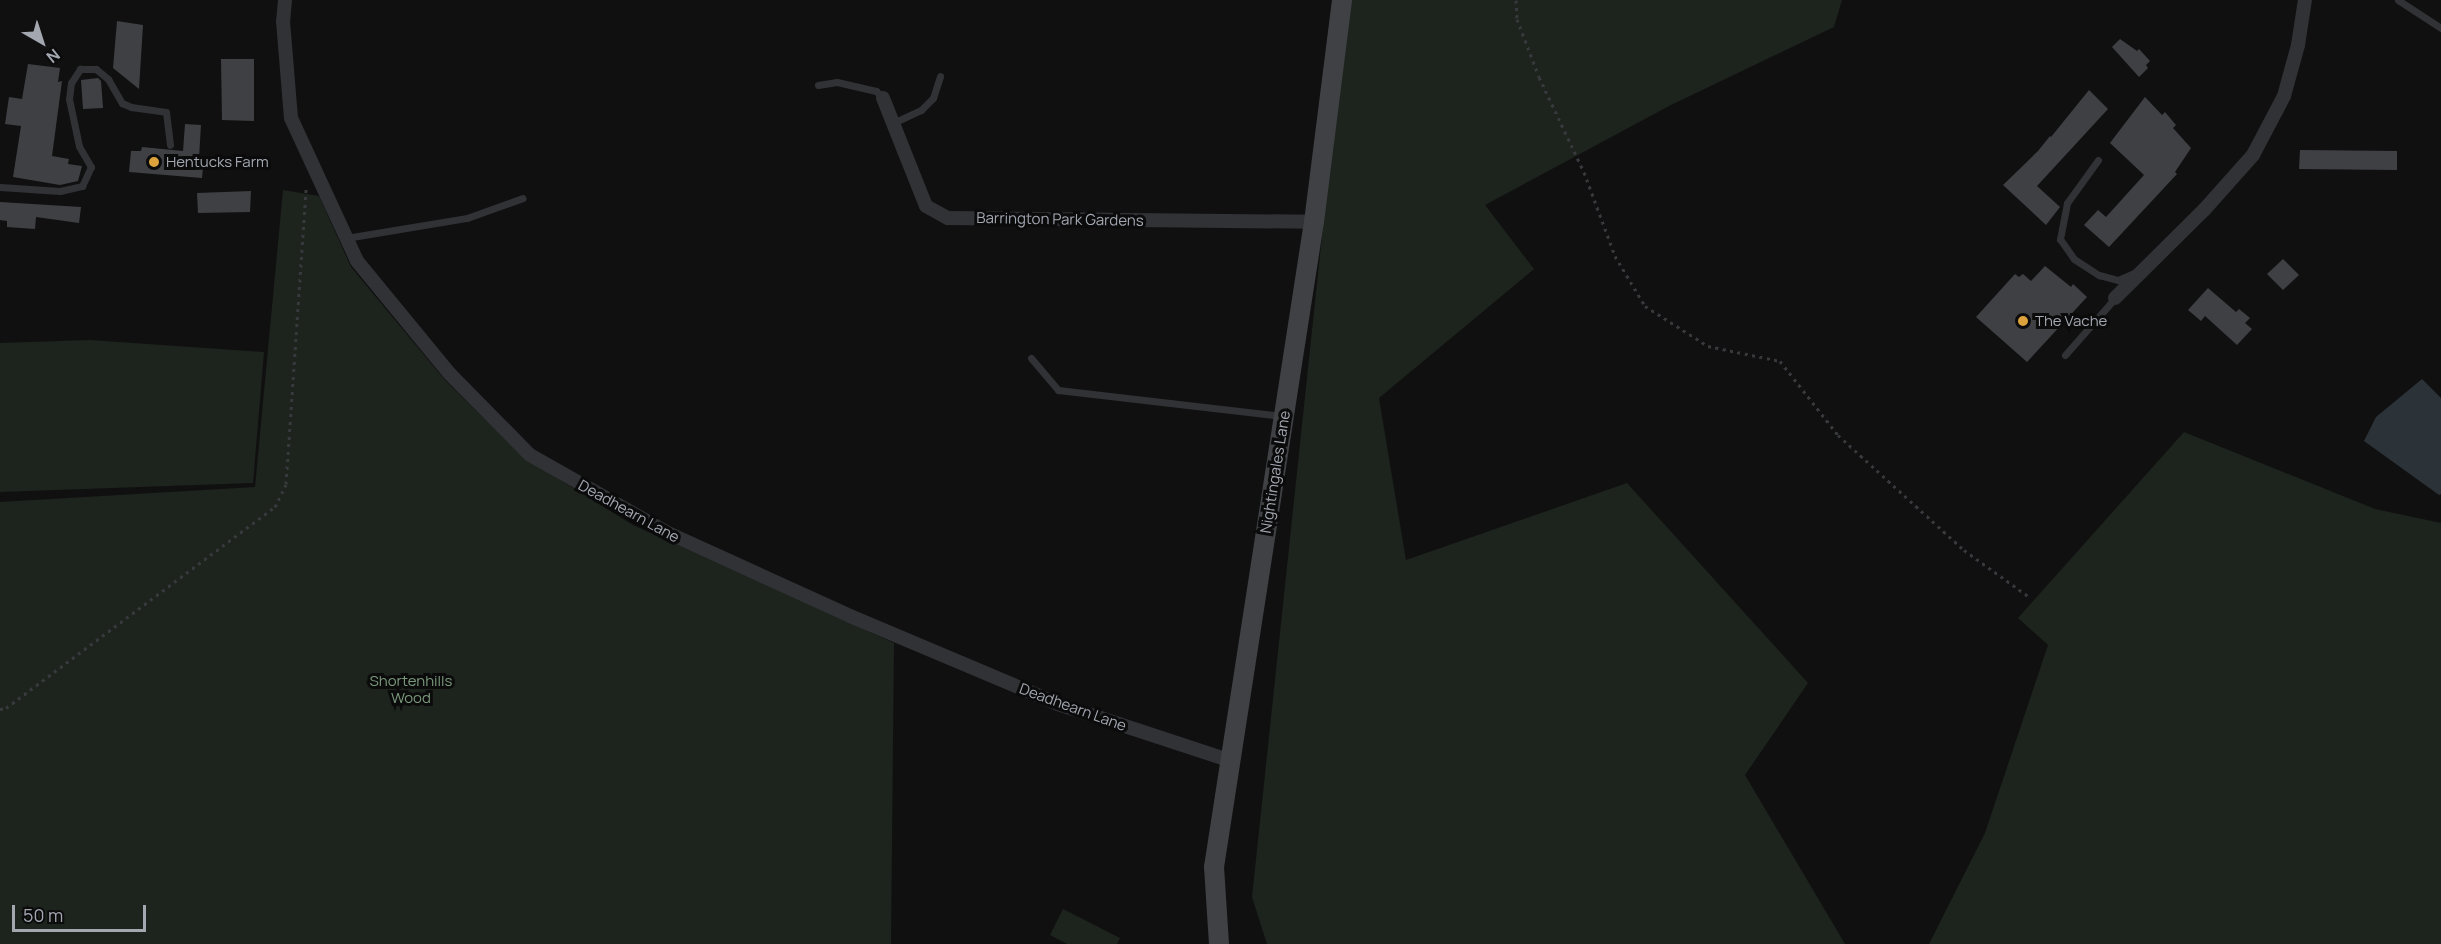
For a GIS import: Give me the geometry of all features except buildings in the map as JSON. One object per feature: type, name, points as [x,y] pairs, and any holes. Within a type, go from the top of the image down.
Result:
[{"type":"main road","name":"Nightingales Lane","points":[[1219,944],[1214,867],[1228,760],[1285,416],[1314,222],[1342,0]]},
{"type":"street","name":"Deadhearn Lane","points":[[285,0],[283,21],[291,118],[357,261],[448,373],[530,455],[668,533],[850,616],[1058,704],[1228,760]]},
{"type":"street","points":[[2115,298],[2204,210],[2253,154],[2284,96],[2298,45],[2305,0]]},
{"type":"street","name":"Barrington Park Gardens","points":[[883,98],[926,206],[948,218],[1314,222]]},
{"type":"lane","points":[[2398,0],[2441,28]]},
{"type":"lane","points":[[0,187],[60,191],[82,186],[91,167],[79,146],[69,99],[71,83],[80,69],[96,69],[108,80],[122,103],[131,107],[166,112],[170,145]]},
{"type":"lane","points":[[893,123],[921,110],[933,98],[940,76]]},
{"type":"lane","points":[[818,85],[837,82],[876,91],[883,98]]},
{"type":"lane","points":[[2098,160],[2067,203],[2060,239],[2074,260],[2099,275],[2118,280],[2142,270]]},
{"type":"lane","points":[[346,238],[467,218],[523,198]]},
{"type":"lane","points":[[2066,355],[2115,298]]},
{"type":"lane","points":[[1030,358],[1058,390],[1285,416]]},
{"type":"path","points":[[1516,0],[1517,19],[1539,76],[1584,172],[1615,256],[1645,306],[1708,346],[1780,361],[1847,442],[1964,550],[2028,596]]},
{"type":"path","points":[[0,709],[6,708],[275,507],[286,484],[308,159]]},
{"type":"green space","points":[[1347,0],[1842,0],[1834,27],[1669,106],[1485,205],[1534,269],[1379,398],[1406,560],[1627,483],[1808,683],[1745,775],[1845,944],[1267,944],[1252,897]]},
{"type":"green space","name":"Shortenhills Wood","points":[[283,190],[319,196],[351,267],[444,379],[523,457],[633,525],[894,643],[891,944],[0,944],[0,502],[255,487]]},
{"type":"green space","points":[[90,340],[264,352],[253,483],[0,492],[0,343]]},
{"type":"green space","points":[[2184,432],[2375,509],[2441,523],[2441,944],[1929,944],[1985,833],[2048,645],[2018,618]]},
{"type":"green space","points":[[1063,909],[1120,938],[1117,944],[1067,944],[1050,935]]},
{"type":"shaded area","points":[[2422,379],[2441,398],[2441,494],[2439,495],[2364,441],[2376,417]]},
{"type":"place","name":"Hentucks Farm","points":[[154,162]]},
{"type":"place","name":"The Vache","points":[[2023,321]]}]
